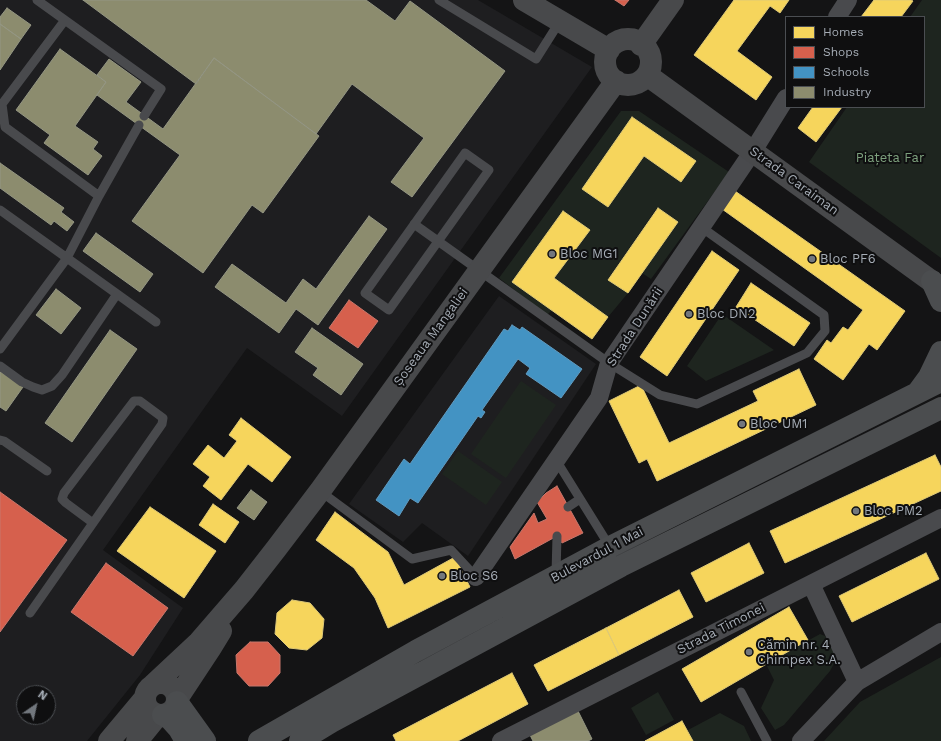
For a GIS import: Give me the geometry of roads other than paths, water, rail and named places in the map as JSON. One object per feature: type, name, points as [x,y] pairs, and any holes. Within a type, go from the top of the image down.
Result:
[{"type":"main road","points":[[938,285],[941,301]]},
{"type":"main road","points":[[917,393],[929,376],[941,352]]},
{"type":"main road","name":"Bulevardul 1 Mai","points":[[259,741],[416,651],[610,547],[941,381]]},
{"type":"main road","name":"Bulevardul 1 Mai","points":[[300,741],[338,718],[621,566],[941,408]]},
{"type":"main road","points":[[162,702],[170,719],[179,728],[186,741]]},
{"type":"main road","points":[[162,702],[205,741]]},
{"type":"street","points":[[524,0],[609,50]]},
{"type":"street","points":[[642,45],[673,0]]},
{"type":"street","points":[[838,16],[848,0]]},
{"type":"street","points":[[631,40],[642,45],[649,53],[651,60],[647,75],[642,80],[635,84],[628,85],[616,81],[608,75],[605,60],[609,50],[616,42],[631,40]]},
{"type":"street","name":"Strada Caraiman","points":[[647,75],[938,285]]},
{"type":"street","name":"Șoseaua Mangaliei","points":[[137,741],[199,642],[244,590],[320,491],[616,81]]},
{"type":"street","name":"Strada Dunării","points":[[476,577],[599,398],[609,364],[753,151],[785,100]]},
{"type":"street","name":"Strada Timonei","points":[[501,741],[941,518]]},
{"type":"street","points":[[811,584],[857,682]]},
{"type":"street","points":[[801,741],[857,682],[941,632]]},
{"type":"street","name":"Șoseaua Mangaliei","points":[[109,741],[162,702]]},
{"type":"lane","points":[[37,0],[161,89],[144,116]]},
{"type":"lane","points":[[439,0],[536,59],[560,21]]},
{"type":"lane","points":[[65,20],[2,104],[5,127],[99,196]]},
{"type":"lane","points":[[0,349],[67,258],[138,125]]},
{"type":"lane","points":[[465,153],[489,170],[388,310],[364,293],[414,224],[465,153]]},
{"type":"lane","points":[[0,210],[156,322]]},
{"type":"lane","points":[[414,224],[609,364],[660,395],[697,404],[807,353],[825,331],[824,315],[701,227]]},
{"type":"lane","points":[[0,366],[33,388],[42,390],[52,386],[62,375],[117,294]]},
{"type":"lane","points":[[30,613],[93,523],[162,424],[163,418],[140,401],[134,401],[64,493],[62,499],[93,523]]},
{"type":"lane","points":[[0,440],[4,441],[47,471]]},
{"type":"lane","points":[[556,460],[610,547]]},
{"type":"lane","points":[[320,491],[412,559],[451,550],[476,577]]},
{"type":"lane","points":[[568,507],[580,499]]},
{"type":"lane","points":[[556,576],[557,536]]},
{"type":"lane","points":[[741,692],[767,741]]},
{"type":"place","name":"Bloc MG1","points":[[552,254]]},
{"type":"place","name":"Bloc PF6","points":[[812,259]]},
{"type":"place","name":"Bloc DN2","points":[[689,314]]},
{"type":"place","name":"Bloc UM1","points":[[742,424]]},
{"type":"place","name":"Bloc PM2","points":[[856,511]]},
{"type":"place","name":"Bloc S6","points":[[442,576]]},
{"type":"place","name":"Cămin nr. 4 Chimpex S.A.","points":[[749,652]]},
{"type":"park label","name":"Piațeta Far","points":[[890,158]]}]
